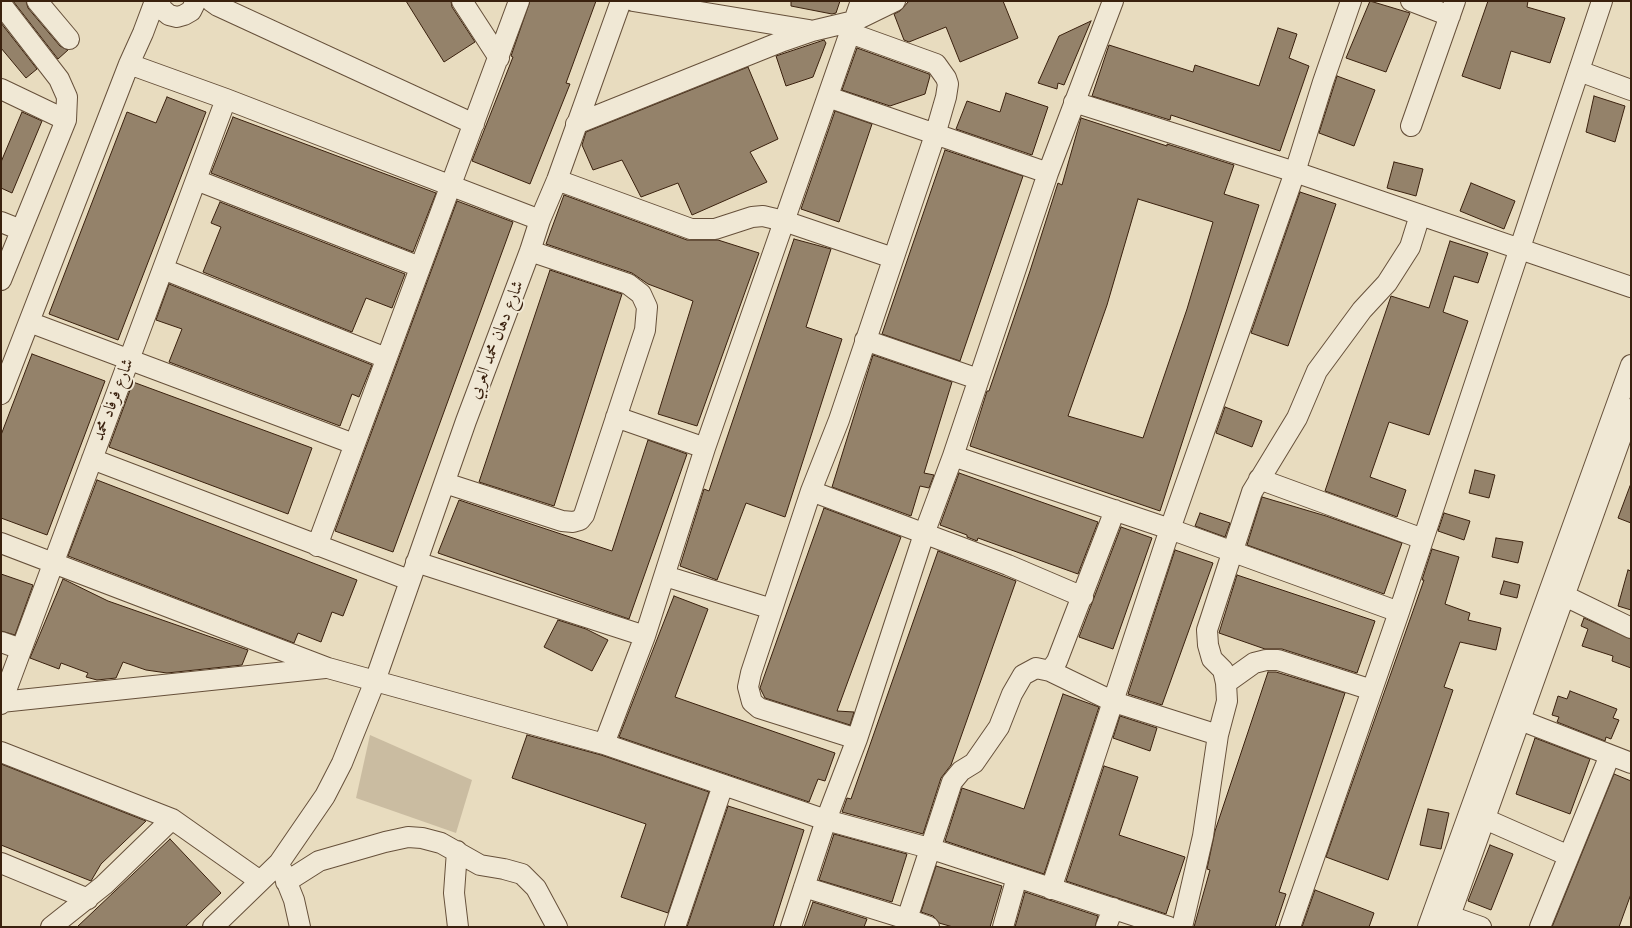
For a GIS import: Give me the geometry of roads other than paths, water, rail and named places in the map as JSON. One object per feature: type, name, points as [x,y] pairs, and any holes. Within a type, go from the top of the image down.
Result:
[{"type":"street","points":[[37,1],[69,39]]},
{"type":"street","points":[[156,1],[169,15],[224,4],[474,124]]},
{"type":"street","points":[[1,394],[6,366],[29,322],[129,64],[156,1]]},
{"type":"street","points":[[462,1],[499,58]]},
{"type":"street","points":[[317,546],[519,1]]},
{"type":"street","name":"شارع دهان محمد العربي","points":[[213,927],[279,864],[325,796],[351,742],[376,681],[409,580],[466,421],[530,252],[540,220],[557,180],[621,1]]},
{"type":"street","points":[[633,1],[812,31],[852,27],[895,1]]},
{"type":"street","points":[[604,744],[645,636],[705,448],[861,1]]},
{"type":"street","points":[[791,927],[826,820],[857,739],[924,534],[953,456],[1048,173],[1113,1]]},
{"type":"street","points":[[1051,889],[1170,529],[1295,172],[1323,82],[1351,1]]},
{"type":"street","points":[[1411,1],[1452,8],[1411,126]]},
{"type":"street","points":[[1290,927],[1399,612],[1602,1]]},
{"type":"street","points":[[1,4],[59,79],[67,97],[66,120],[1,280]]},
{"type":"street","points":[[143,33],[188,10]]},
{"type":"street","points":[[852,27],[936,64],[943,71],[948,84],[946,98],[935,135],[839,420],[811,491],[750,673],[748,687],[752,702],[755,705],[770,712],[857,739]]},
{"type":"street","points":[[576,124],[812,31]]},
{"type":"street","points":[[129,64],[451,184],[540,220]]},
{"type":"street","points":[[1579,71],[1631,90]]},
{"type":"street","points":[[1,89],[66,120]]},
{"type":"street","points":[[828,97],[1048,173]]},
{"type":"street","name":"شارع فرفاد محمد","points":[[1,703],[226,99]]},
{"type":"street","points":[[1074,102],[1295,172],[1631,287]]},
{"type":"street","points":[[196,180],[420,267]]},
{"type":"street","points":[[557,180],[691,229],[715,229],[752,217],[763,216],[784,221],[893,258]]},
{"type":"street","points":[[1182,927],[1203,836],[1218,734],[1227,701],[1226,683],[1222,670],[1212,659],[1208,645],[1207,630],[1252,492],[1297,418],[1317,371],[1362,310],[1387,283],[1410,247],[1420,215]]},
{"type":"street","points":[[1,222],[21,230]]},
{"type":"street","points":[[445,483],[562,521],[573,522],[580,520],[584,515],[645,330],[647,307],[641,294],[628,284],[530,252]]},
{"type":"street","points":[[162,269],[386,358]]},
{"type":"street","points":[[29,322],[354,444]]},
{"type":"street","points":[[865,340],[978,380]]},
{"type":"street","points":[[1428,927],[1631,365]]},
{"type":"street","points":[[1481,927],[1448,922],[1565,596],[1624,450],[1631,408]]},
{"type":"street","points":[[616,417],[705,448]]},
{"type":"street","points":[[953,456],[1170,529],[1399,612]]},
{"type":"street","points":[[92,460],[409,580]]},
{"type":"street","points":[[1259,479],[1423,539]]},
{"type":"street","points":[[811,491],[1008,564],[1083,597]]},
{"type":"street","points":[[1050,671],[1057,661],[1083,597],[1115,510]]},
{"type":"street","points":[[1,543],[54,561],[328,668],[604,744],[826,820],[929,848],[1169,927]]},
{"type":"street","points":[[416,562],[645,636]]},
{"type":"street","points":[[665,576],[772,609]]},
{"type":"street","points":[[1565,596],[1631,628]]},
{"type":"street","points":[[1,642],[21,649]]},
{"type":"street","points":[[1226,683],[1254,664],[1266,660],[1278,660],[1372,690]]},
{"type":"street","points":[[1,703],[328,668]]},
{"type":"street","points":[[907,919],[929,848],[952,782],[961,771],[974,763],[999,727],[1012,694],[1024,675],[1036,668],[1050,671],[1114,702],[1218,734]]},
{"type":"street","points":[[1520,720],[1631,763]]},
{"type":"street","points":[[1,752],[172,819],[260,881]]},
{"type":"street","points":[[1540,927],[1610,755]]},
{"type":"street","points":[[675,927],[723,785]]},
{"type":"street","points":[[60,924],[172,819]]},
{"type":"street","points":[[1485,819],[1569,856]]},
{"type":"street","points":[[286,882],[319,861],[408,837],[422,838],[441,843],[480,864],[522,874],[536,888],[557,927]]},
{"type":"street","points":[[457,851],[454,893],[458,927]]},
{"type":"street","points":[[1,863],[88,899]]},
{"type":"street","points":[[279,864],[295,905],[300,927]]},
{"type":"street","points":[[1003,927],[1017,877]]},
{"type":"street","points":[[804,887],[929,927]]},
{"type":"street","points":[[1106,927],[1113,908]]}]
